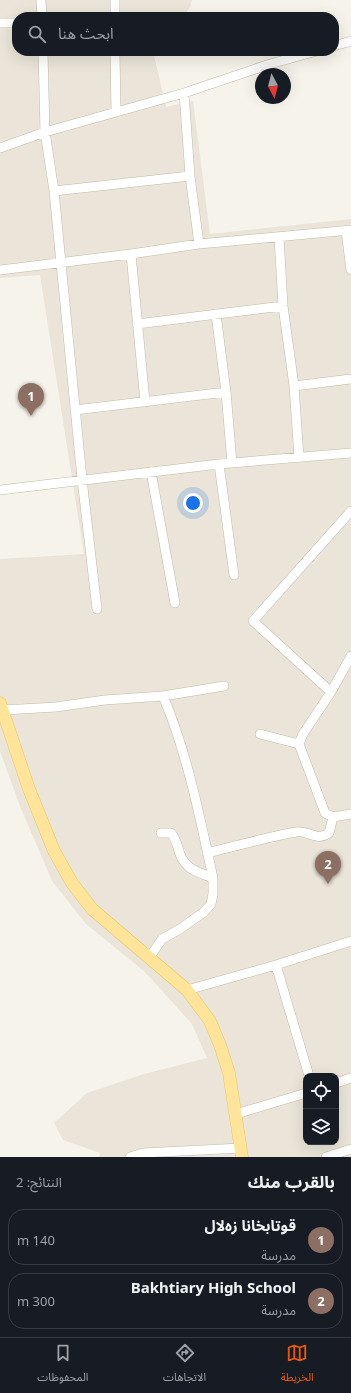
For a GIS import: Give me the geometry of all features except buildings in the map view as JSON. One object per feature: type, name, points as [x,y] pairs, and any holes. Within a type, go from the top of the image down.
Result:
[{"type":"main road","points":[[1,707],[29,789],[54,851],[72,884],[92,909],[187,990],[210,1021],[220,1044],[229,1073],[241,1153]]},
{"type":"street","points":[[41,0],[42,12]]},
{"type":"street","points":[[114,0],[115,12]]},
{"type":"street","points":[[0,23],[12,23]]},
{"type":"street","points":[[339,45],[351,41]]},
{"type":"street","points":[[43,56],[46,132],[54,191],[82,479],[97,609]]},
{"type":"street","points":[[115,56],[116,112]]},
{"type":"street","points":[[0,148],[46,132],[184,93],[270,64],[299,56]]},
{"type":"street","points":[[184,93],[190,176],[199,244]]},
{"type":"street","points":[[54,191],[190,176]]},
{"type":"street","points":[[0,270],[199,244],[348,230],[351,270]]},
{"type":"street","points":[[279,237],[284,306],[294,386],[299,458]]},
{"type":"street","points":[[131,254],[145,402]]},
{"type":"street","points":[[137,324],[284,306]]},
{"type":"street","points":[[216,314],[226,392],[232,463]]},
{"type":"street","points":[[294,386],[351,379]]},
{"type":"street","points":[[75,410],[226,392]]},
{"type":"street","points":[[0,490],[82,479],[219,464],[351,453]]},
{"type":"street","points":[[219,464],[234,574]]},
{"type":"street","points":[[151,472],[175,603]]},
{"type":"street","points":[[331,692],[253,621],[351,511]]},
{"type":"street","points":[[351,656],[331,692],[303,734],[299,744],[325,813],[333,816],[351,814]]},
{"type":"street","points":[[1,707],[56,707],[105,700],[163,696],[224,686]]},
{"type":"street","points":[[149,958],[162,938],[204,912],[211,904],[213,894],[213,878],[208,853],[188,770],[172,718],[163,696]]},
{"type":"street","points":[[260,734],[299,744]]},
{"type":"street","points":[[208,853],[298,832],[323,837],[329,833],[333,816]]},
{"type":"street","points":[[161,833],[171,833],[176,839],[186,865],[213,878]]},
{"type":"street","points":[[187,990],[276,965],[351,941]]},
{"type":"street","points":[[276,965],[308,1073]]},
{"type":"street","points":[[339,1082],[351,1078]]},
{"type":"street","points":[[236,1114],[303,1094]]},
{"type":"street","points":[[326,1157],[351,1149]]},
{"type":"street","points":[[130,1157],[143,1153],[241,1153]]},
{"type":"shaded area","points":[[0,0],[192,0],[186,12],[12,12],[12,56],[154,56],[166,107],[193,101],[210,234],[351,219],[351,1157],[99,1157],[100,1153],[63,1140],[54,1123],[87,1093],[144,1074],[207,1058],[192,1024],[145,972],[86,924],[52,881],[19,804],[0,751],[0,559],[84,554],[40,275],[0,278]]},
{"type":"place","name":"قوتابخانا زەلال","points":[[31,416]]},
{"type":"place","name":"Bakhtiary High School","points":[[328,884]]}]
